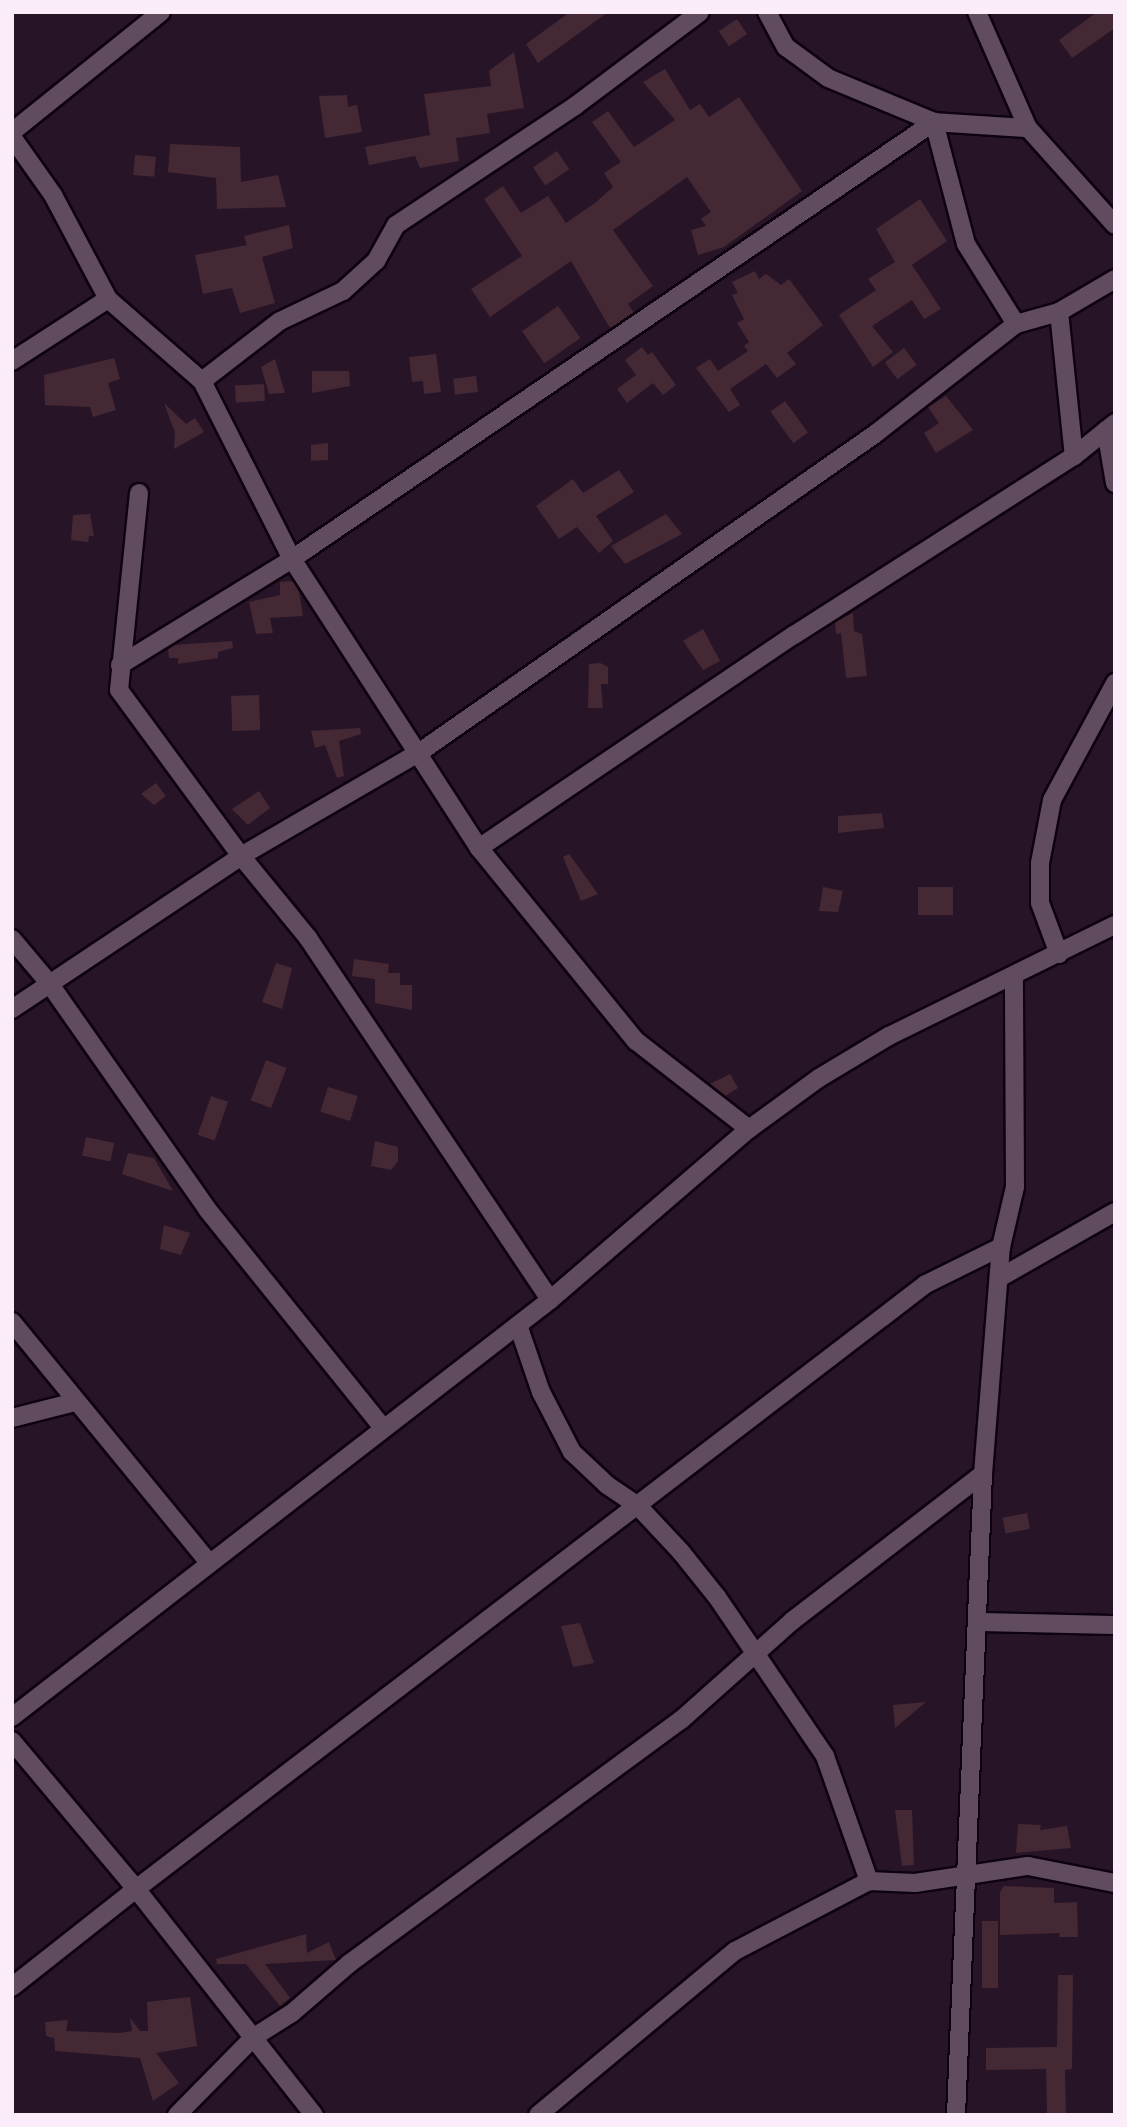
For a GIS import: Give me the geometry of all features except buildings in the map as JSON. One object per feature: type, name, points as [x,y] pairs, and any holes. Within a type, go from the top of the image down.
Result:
[{"type":"street","points":[[161,12],[12,134],[53,195],[108,299],[202,381],[292,559],[420,752],[479,848],[636,1041],[749,1129]]},
{"type":"street","points":[[202,381],[280,321],[343,291],[376,261],[396,225],[575,106],[700,12]]},
{"type":"street","points":[[767,12],[786,47],[828,78],[934,122],[1028,128]]},
{"type":"street","points":[[977,12],[1028,128],[1115,225]]},
{"type":"street","points":[[934,122],[966,244],[1016,324]]},
{"type":"street","points":[[120,665],[292,559],[934,122]]},
{"type":"street","points":[[12,1009],[241,856],[420,752],[875,434],[1016,324],[1059,312],[1115,279]]},
{"type":"street","points":[[12,361],[108,299]]},
{"type":"street","points":[[1059,312],[1074,456]]},
{"type":"street","points":[[479,848],[794,635],[1074,456],[1110,426]]},
{"type":"street","points":[[1110,426],[1115,483]]},
{"type":"street","points":[[139,493],[120,665],[120,690],[241,856],[308,938],[550,1300]]},
{"type":"street","points":[[1059,954],[1041,903],[1040,863],[1052,800],[1115,683]]},
{"type":"street","points":[[12,1717],[382,1427],[550,1300],[749,1129],[818,1078],[889,1037],[1115,925]]},
{"type":"street","points":[[12,939],[49,983],[207,1209],[382,1427]]},
{"type":"street","points":[[956,2115],[964,1874],[979,1622],[983,1474],[1002,1247],[1015,1187],[1014,976]]},
{"type":"street","points":[[1000,1277],[1115,1212]]},
{"type":"street","points":[[12,1987],[926,1284],[1002,1247]]},
{"type":"street","points":[[12,1322],[209,1563]]},
{"type":"street","points":[[518,1325],[541,1392],[572,1452],[607,1485],[638,1506],[717,1597],[825,1756],[869,1881]]},
{"type":"street","points":[[12,1418],[75,1402]]},
{"type":"street","points":[[177,2115],[254,2037],[292,2013],[350,1963],[681,1720],[755,1653],[983,1474]]},
{"type":"street","points":[[979,1622],[1115,1625]]},
{"type":"street","points":[[12,1741],[136,1889],[314,2115]]},
{"type":"street","points":[[538,2115],[735,1951],[869,1881],[915,1883],[1028,1866],[1115,1883]]}]
